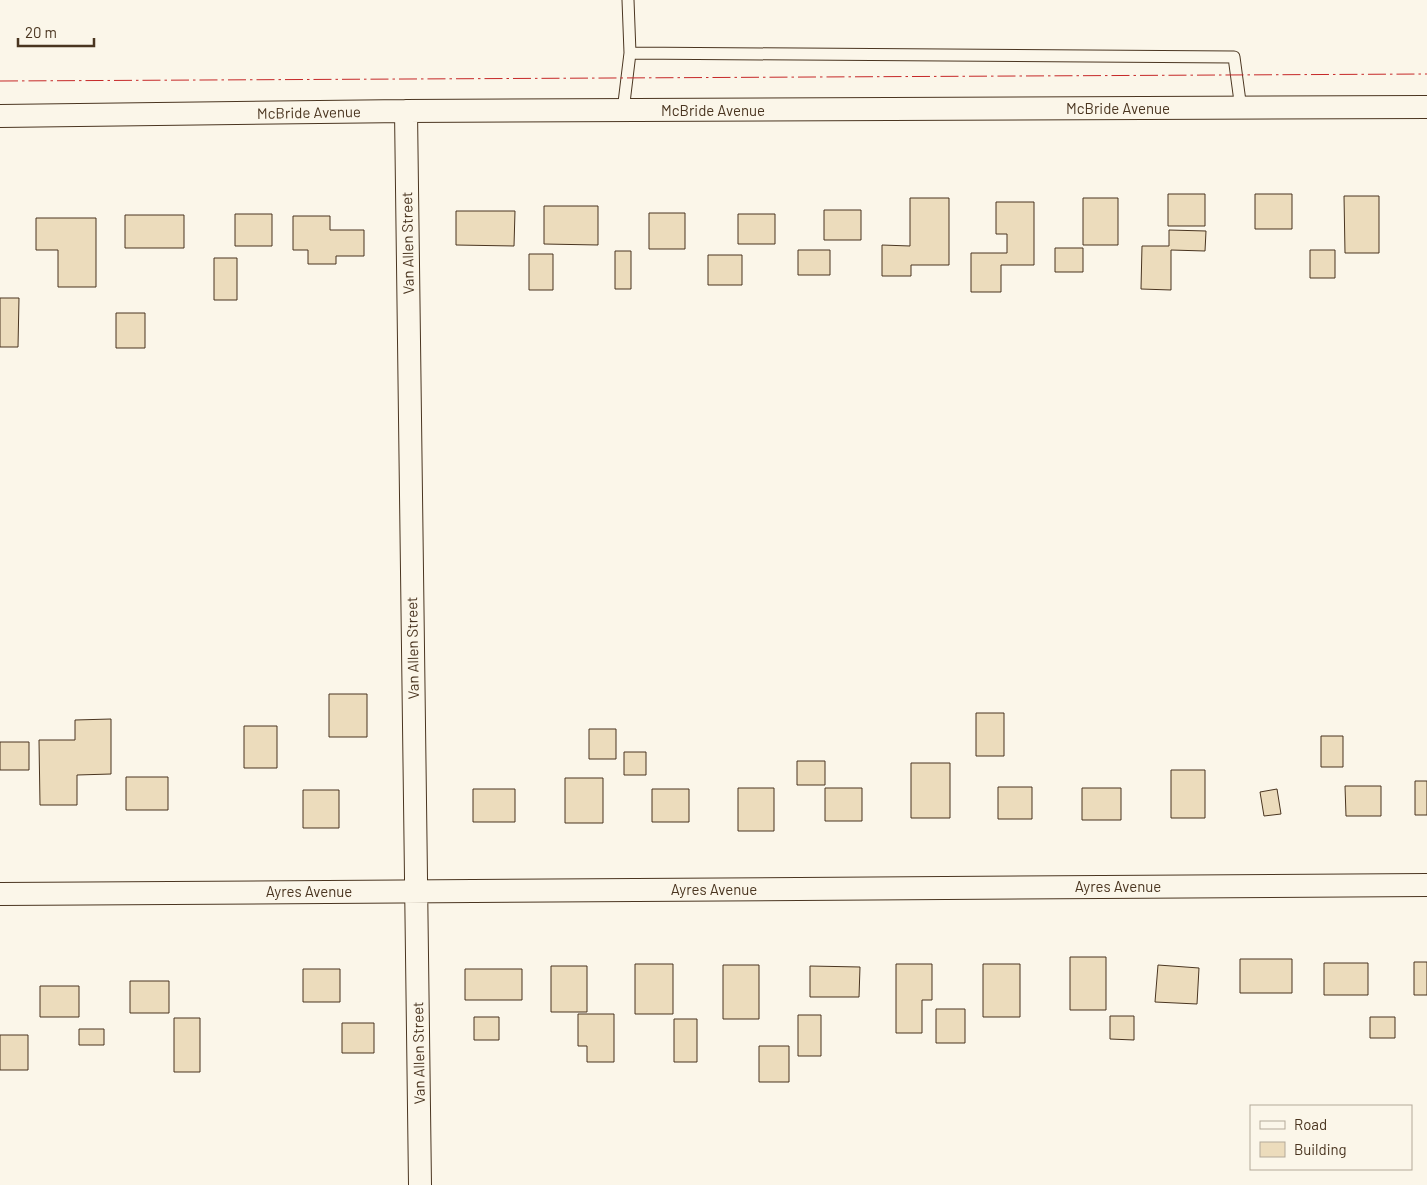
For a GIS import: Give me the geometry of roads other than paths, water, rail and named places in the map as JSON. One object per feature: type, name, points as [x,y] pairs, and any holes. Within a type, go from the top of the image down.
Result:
[{"type":"street","name":"McBride Avenue","points":[[0,116],[406,111],[1427,107]]},
{"type":"street","name":"Van Allen Street","points":[[406,111],[420,1185]]},
{"type":"street","name":"Ayres Avenue","points":[[0,894],[1427,885]]},
{"type":"lane","points":[[623,111],[630,53],[628,0]]},
{"type":"lane","points":[[630,53],[1234,57],[1241,109]]}]
